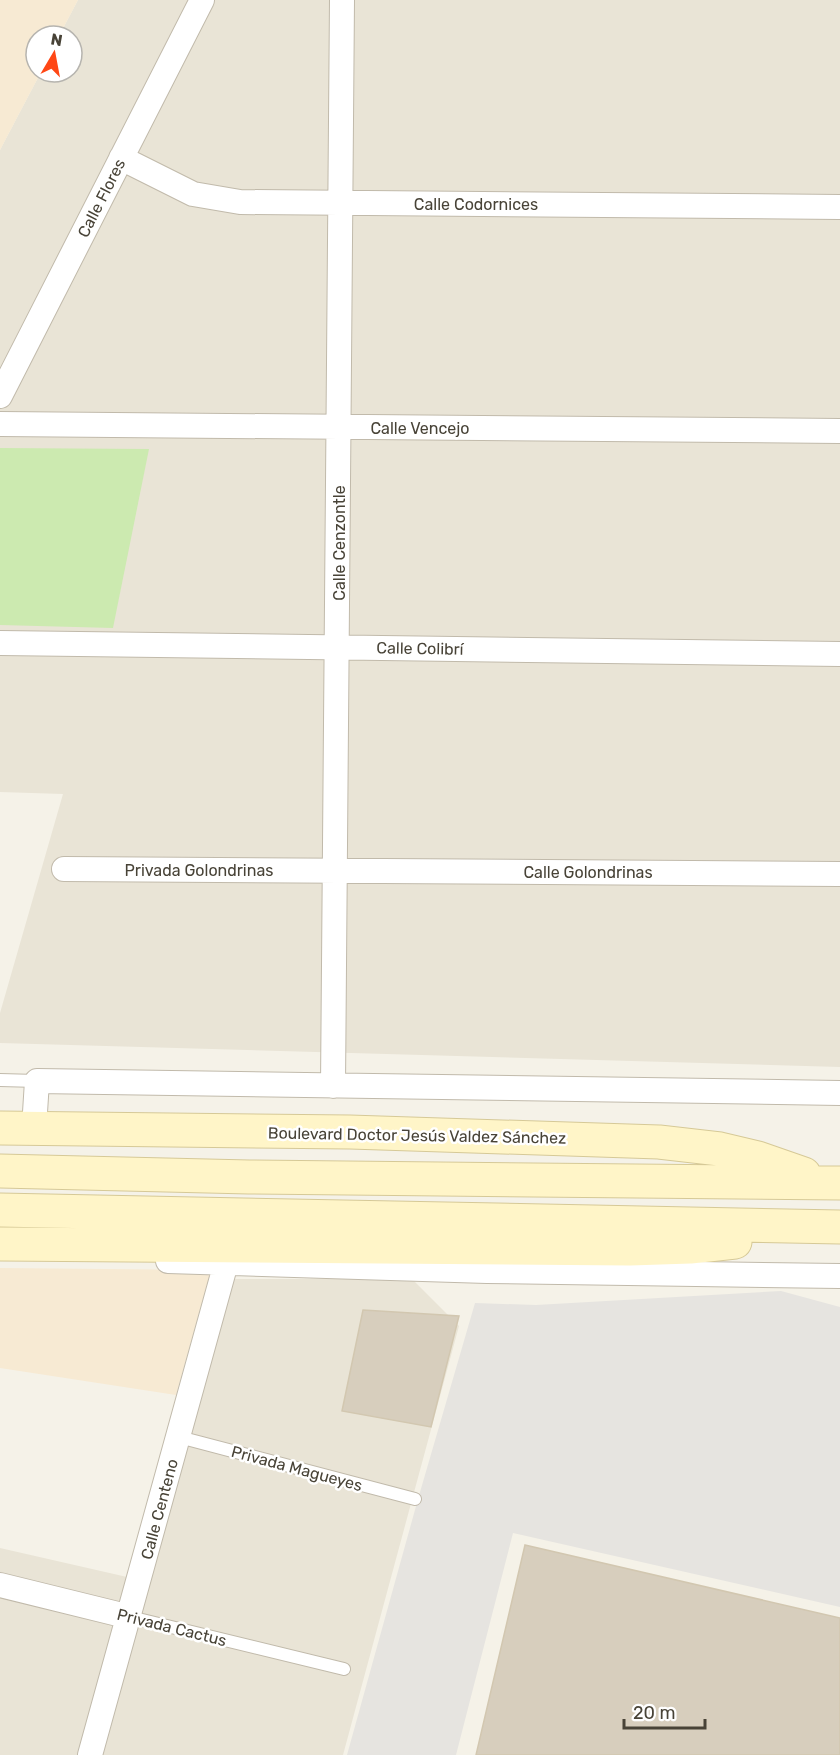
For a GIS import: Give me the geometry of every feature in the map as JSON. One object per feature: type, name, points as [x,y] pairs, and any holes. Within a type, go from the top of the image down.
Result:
[{"type":"main road","name":"Boulevard Doctor Jesús Valdez Sánchez","points":[[0,1128],[409,1133],[659,1142],[720,1149],[758,1158],[834,1183]]},
{"type":"main road","name":"Boulevard Doctor Jesús Valdez Sánchez","points":[[0,1171],[249,1177],[834,1183]]},
{"type":"main road","points":[[0,1210],[840,1227]]},
{"type":"main road","points":[[0,1245],[690,1247],[760,1237],[801,1226]]},
{"type":"street","name":"Calle Flores","points":[[0,396],[202,0]]},
{"type":"street","name":"Calle Cenzontle","points":[[333,1086],[342,0]]},
{"type":"street","name":"Calle Codornices","points":[[122,158],[172,185],[216,200],[840,207]]},
{"type":"street","name":"Calle Vencejo","points":[[0,424],[840,431]]},
{"type":"street","name":"Calle Colibrí","points":[[0,643],[840,654]]},
{"type":"street","name":"Privada Golondrinas","points":[[64,869],[335,870]]},
{"type":"street","name":"Calle Golondrinas","points":[[335,870],[840,874]]},
{"type":"street","points":[[34,1128],[37,1081],[840,1093]]},
{"type":"street","points":[[137,1245],[157,1259],[226,1263],[487,1271],[840,1276]]},
{"type":"street","name":"Calle Centeno","points":[[90,1755],[226,1263]]},
{"type":"street","name":"Privada Cactus","points":[[0,1585],[130,1617]]},
{"type":"lane","points":[[0,1080],[37,1081]]},
{"type":"lane","name":"Privada Magueyes","points":[[179,1437],[415,1499]]},
{"type":"lane","name":"Privada Cactus","points":[[130,1617],[344,1669]]},
{"type":"shaded area","points":[[0,0],[78,0],[65,24],[24,24],[24,84],[35,84],[0,150]]},
{"type":"shaded area","points":[[78,0],[840,0],[840,1067],[0,1043],[0,1013],[63,794],[0,792],[0,150],[35,84],[84,84],[84,24],[65,24]]},
{"type":"shaded area","points":[[0,1268],[211,1270],[176,1395],[0,1368]]},
{"type":"shaded area","points":[[234,1279],[412,1279],[459,1326],[343,1755],[0,1755],[0,1548],[149,1582]]},
{"type":"shaded area","points":[[781,1291],[840,1307],[840,1607],[513,1533],[456,1755],[347,1755],[475,1303],[536,1305]]},
{"type":"green space","points":[[0,448],[149,449],[113,628],[0,625]]},
{"type":"building","points":[[363,1310],[459,1316],[431,1427],[342,1411]]},
{"type":"building","points":[[525,1545],[840,1618],[840,1755],[476,1755]]}]
